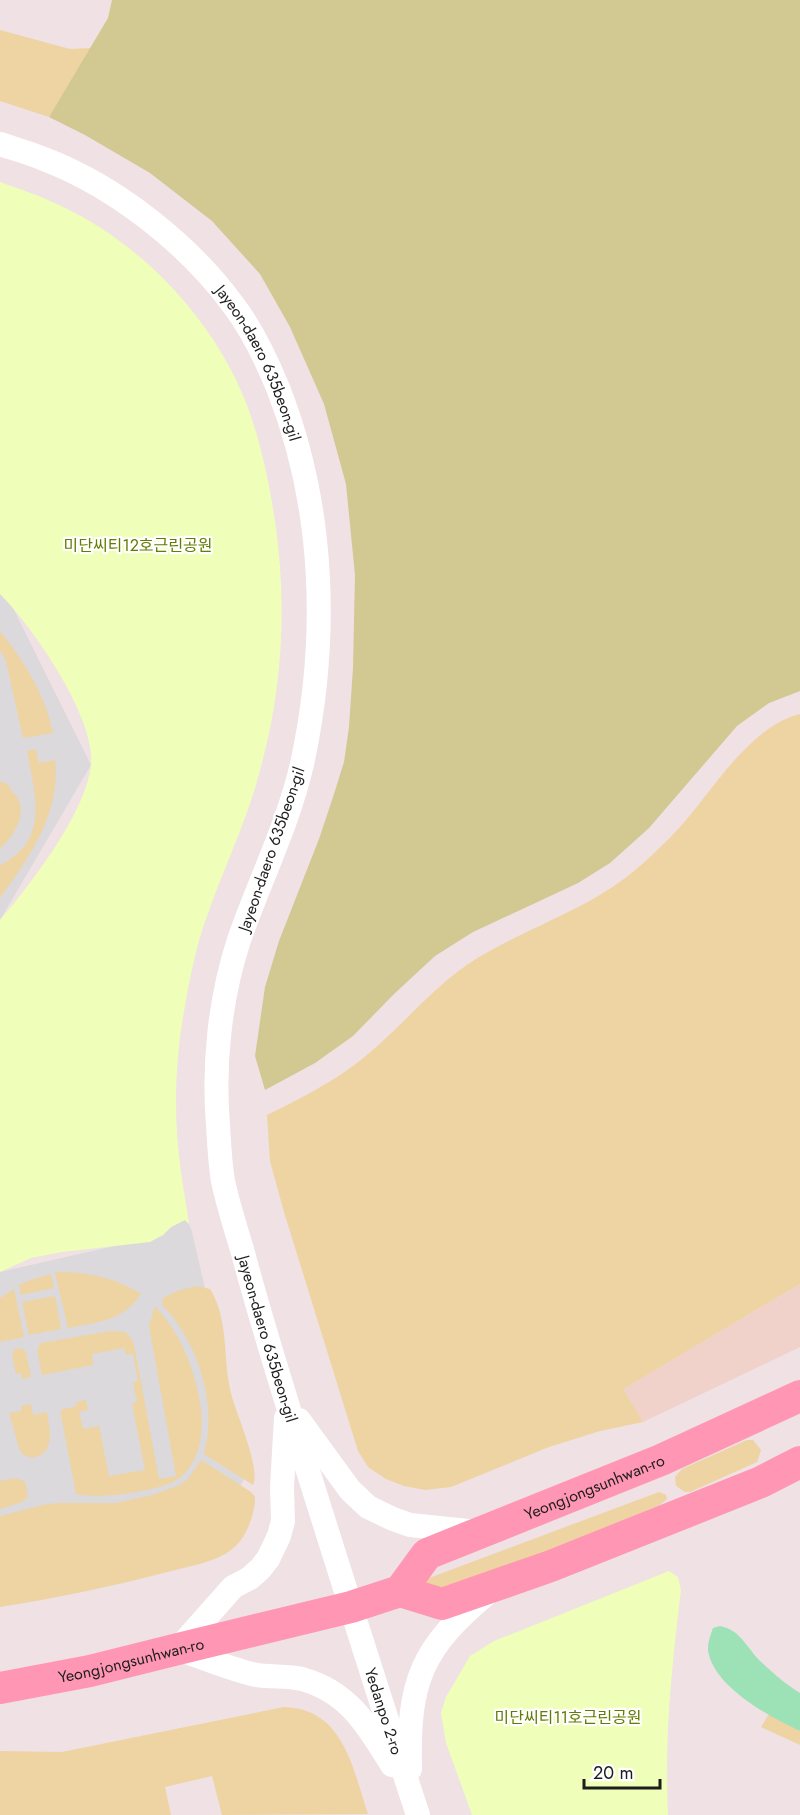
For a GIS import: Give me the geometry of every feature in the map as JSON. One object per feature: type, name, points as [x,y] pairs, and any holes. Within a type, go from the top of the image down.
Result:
[{"type":"main road","name":"Yeongjongsunhwan-ro","points":[[0,1688],[90,1671],[351,1607],[400,1591],[426,1554],[661,1460],[800,1395]]},
{"type":"main road","points":[[400,1591],[441,1604],[551,1566],[750,1487],[800,1462]]},
{"type":"street","name":"Jayeon-daero 635beon-gil","points":[[0,144],[48,160],[104,188],[154,223],[193,258],[234,306],[264,354],[293,426],[311,501],[319,576],[318,650],[309,724],[301,768],[282,830],[238,943],[227,987],[218,1049],[217,1120],[224,1181],[256,1305],[351,1607]]},
{"type":"street","points":[[287,1403],[350,1490],[368,1507],[393,1520],[410,1525],[481,1533]]},
{"type":"street","points":[[287,1403],[282,1487],[283,1521],[279,1536],[268,1559],[260,1569],[233,1587],[178,1649],[253,1675],[302,1679],[329,1690],[343,1699],[357,1713],[414,1805]]},
{"type":"street","points":[[414,1805],[410,1737],[412,1705],[421,1672],[436,1644],[450,1627],[499,1584]]},
{"type":"street","name":"Yedanpo 2-ro","points":[[351,1607],[414,1805]]},
{"type":"shaded area","points":[[112,0],[800,0],[800,691],[769,703],[737,726],[649,828],[610,863],[578,883],[473,932],[435,956],[353,1036],[315,1063],[265,1090],[255,1056],[265,987],[279,941],[334,794],[344,762],[349,727],[355,575],[346,484],[324,404],[290,327],[260,274],[212,221],[150,173],[49,117],[108,18]]},
{"type":"shaded area","points":[[0,30],[70,49],[91,48],[49,117],[0,101]]},
{"type":"shaded area","points":[[0,594],[13,608],[91,765],[0,920]]},
{"type":"shaded area","points":[[0,631],[33,679],[50,719],[53,733],[23,738],[6,661],[0,650]]},
{"type":"shaded area","points":[[800,714],[800,1284],[623,1389],[643,1422],[600,1431],[549,1447],[451,1487],[425,1490],[404,1486],[386,1479],[368,1467],[358,1451],[270,1161],[267,1115],[313,1091],[357,1063],[444,983],[476,959],[577,908],[616,885],[646,861],[675,833],[749,745],[782,721]]},
{"type":"shaded area","points":[[36,749],[39,763],[55,760],[56,780],[53,798],[41,834],[32,851],[0,898],[0,865],[16,855],[33,830],[35,800],[27,751]]},
{"type":"shaded area","points":[[0,782],[7,784],[16,795],[21,810],[18,825],[0,848]]},
{"type":"shaded area","points":[[185,1220],[192,1232],[247,1473],[236,1494],[0,1552],[0,1272],[163,1235],[171,1227]]},
{"type":"shaded area","points":[[55,1272],[100,1277],[121,1283],[141,1294],[126,1310],[109,1319],[68,1328]]},
{"type":"shaded area","points":[[51,1274],[54,1288],[21,1295],[19,1285]]},
{"type":"shaded area","points":[[800,1284],[800,1347],[643,1422],[622,1389]]},
{"type":"shaded area","points":[[197,1286],[210,1289],[220,1314],[229,1384],[254,1467],[253,1485],[204,1454],[208,1434],[208,1414],[203,1380],[198,1363],[183,1332],[162,1305],[163,1298],[177,1291]]},
{"type":"shaded area","points":[[14,1289],[24,1337],[0,1342],[0,1298]]},
{"type":"shaded area","points":[[55,1296],[61,1329],[29,1335],[22,1302]]},
{"type":"shaded area","points":[[155,1306],[177,1336],[197,1387],[202,1426],[200,1444],[194,1461],[183,1475],[161,1487],[114,1495],[76,1494],[60,1410],[77,1406],[76,1402],[86,1400],[88,1410],[79,1412],[83,1429],[99,1426],[109,1476],[145,1470],[132,1404],[137,1402],[133,1383],[138,1381],[133,1354],[126,1355],[124,1348],[92,1354],[93,1365],[42,1375],[37,1350],[41,1343],[110,1331],[125,1332],[134,1345],[159,1479],[176,1476],[149,1326]]},
{"type":"shaded area","points":[[16,1348],[26,1352],[31,1377],[22,1379],[21,1373],[16,1374],[12,1354]]},
{"type":"shaded area","points":[[31,1404],[33,1415],[47,1412],[50,1434],[45,1451],[32,1458],[22,1454],[9,1413],[21,1411],[21,1406]]},
{"type":"shaded area","points":[[747,1440],[753,1440],[761,1450],[757,1462],[690,1492],[685,1492],[676,1486],[675,1477],[682,1469]]},
{"type":"shaded area","points":[[201,1460],[251,1492],[255,1497],[249,1526],[241,1540],[231,1550],[210,1561],[195,1565],[86,1591],[0,1607],[0,1516],[57,1503],[116,1503],[152,1495],[180,1485],[188,1479]]},
{"type":"shaded area","points":[[16,1478],[25,1482],[28,1497],[22,1502],[0,1509],[0,1481]]},
{"type":"shaded area","points":[[659,1492],[666,1495],[667,1499],[660,1505],[531,1558],[434,1592],[428,1592],[425,1581],[429,1578]]},
{"type":"shaded area","points":[[720,1626],[738,1635],[759,1660],[800,1693],[800,1731],[760,1710],[723,1679],[714,1667],[708,1648],[713,1628]]},
{"type":"shaded area","points":[[284,1707],[304,1710],[320,1718],[333,1729],[350,1760],[368,1814],[222,1815],[212,1776],[165,1787],[171,1815],[0,1815],[0,1751],[62,1752]]},
{"type":"shaded area","points":[[769,1714],[800,1731],[800,1745],[761,1727]]},
{"type":"green space","name":"미단씨티12호근린공원","points":[[0,182],[61,206],[119,240],[171,286],[214,340],[245,400],[263,460],[273,506],[279,551],[282,612],[279,673],[262,763],[243,822],[202,930],[191,973],[182,1026],[177,1067],[177,1130],[189,1224],[185,1220],[150,1242],[62,1252],[31,1258],[0,1272],[0,920],[27,887],[69,825],[87,783],[91,764],[90,745],[73,698],[44,650],[0,594]]},
{"type":"green space","name":"미단씨티11호근린공원","points":[[669,1571],[678,1577],[681,1590],[668,1730],[668,1815],[472,1815],[446,1743],[441,1713],[446,1697],[470,1656],[494,1641]]}]
